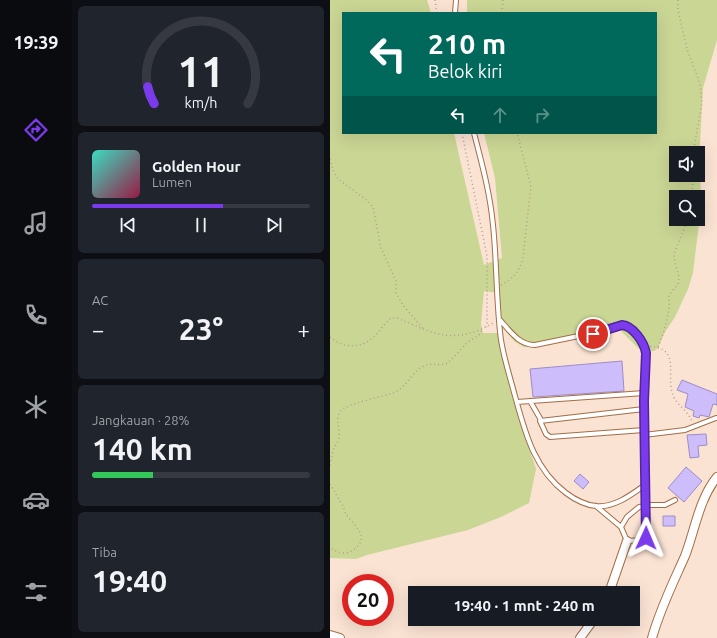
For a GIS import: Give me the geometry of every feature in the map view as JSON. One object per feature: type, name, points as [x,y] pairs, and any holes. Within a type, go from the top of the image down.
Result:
[{"type":"street","points":[[652,638],[659,614],[685,555],[697,518],[712,484],[717,477]]},
{"type":"street","points":[[611,586],[627,542]]},
{"type":"street","points":[[580,638],[589,626]]},
{"type":"street","points":[[330,635],[340,638]]},
{"type":"lane","points":[[455,12],[456,0]]},
{"type":"lane","points":[[474,134],[487,182],[493,224],[500,320],[502,340],[528,441],[540,466],[556,485],[575,499],[596,506],[621,527],[627,542],[641,541],[646,538],[644,435],[645,346],[631,328],[622,325],[593,334],[528,345],[514,336],[500,320]]},
{"type":"lane","points":[[517,402],[644,393]]},
{"type":"lane","points":[[530,401],[541,420],[540,422],[546,434],[550,437],[644,430]]},
{"type":"lane","points":[[541,420],[644,409]]},
{"type":"lane","points":[[644,435],[693,428],[716,418]]},
{"type":"lane","points":[[596,506],[615,503],[630,496],[645,485]]},
{"type":"lane","points":[[621,527],[627,517],[638,507],[665,506],[675,500]]},
{"type":"path","points":[[435,0],[437,12]]},
{"type":"path","points":[[502,12],[503,0]]},
{"type":"path","points":[[678,0],[678,10],[687,49],[694,66],[702,103],[694,146]]},
{"type":"path","points":[[462,134],[487,256],[487,327]]},
{"type":"path","points":[[498,286],[511,280],[520,268],[530,195],[531,187],[517,134]]},
{"type":"path","points":[[330,159],[333,170],[338,179],[368,201],[373,207],[381,248],[396,281],[396,293],[403,305],[423,329]]},
{"type":"path","points":[[658,347],[669,310],[668,296],[678,284],[679,277],[674,254],[685,226]]},
{"type":"path","points":[[330,337],[340,344],[350,346],[360,344],[371,340],[391,318],[396,318],[440,335],[452,336],[482,330],[500,320]]},
{"type":"path","points":[[330,465],[333,450],[338,442],[338,417],[340,411],[344,408],[366,400],[395,392],[404,386],[420,368],[430,363],[444,365],[448,363],[468,342],[479,335],[482,330]]},
{"type":"path","points":[[639,339],[647,346],[658,347],[666,351],[671,359],[670,384],[673,396],[690,417],[693,428]]},
{"type":"path","points":[[330,484],[335,495],[342,503],[346,513],[356,524],[362,540],[351,552],[344,554],[330,548]]},
{"type":"green space","points":[[330,0],[427,0],[431,12],[342,12],[342,134],[454,134],[484,265],[502,258],[495,178],[484,134],[657,134],[657,12],[467,12],[467,0],[717,0],[717,40],[703,88],[700,146],[669,146],[669,182],[701,182],[701,190],[669,190],[669,226],[699,226],[693,273],[688,289],[658,348],[654,351],[645,351],[638,348],[621,331],[615,330],[560,341],[549,345],[524,347],[515,342],[500,325],[498,293],[484,291],[481,324],[483,333],[498,333],[511,393],[536,469],[529,503],[501,517],[468,530],[356,559],[330,558]]},
{"type":"building","points":[[622,361],[624,391],[533,397],[530,369]]},
{"type":"building","points":[[682,380],[717,394],[717,405],[713,404],[709,417],[700,415],[699,418],[693,416],[694,411],[685,407],[688,394],[677,390]]},
{"type":"building","points":[[706,434],[707,445],[698,446],[699,457],[690,458],[687,435]]},
{"type":"building","points":[[686,467],[702,481],[684,502],[668,488]]},
{"type":"building","points":[[580,474],[589,482],[583,489],[574,481]]},
{"type":"building","points":[[663,516],[675,516],[675,526],[663,526]]},
{"type":"route","points":[[593,334],[622,325],[631,328],[645,346],[644,409],[646,538]]}]
